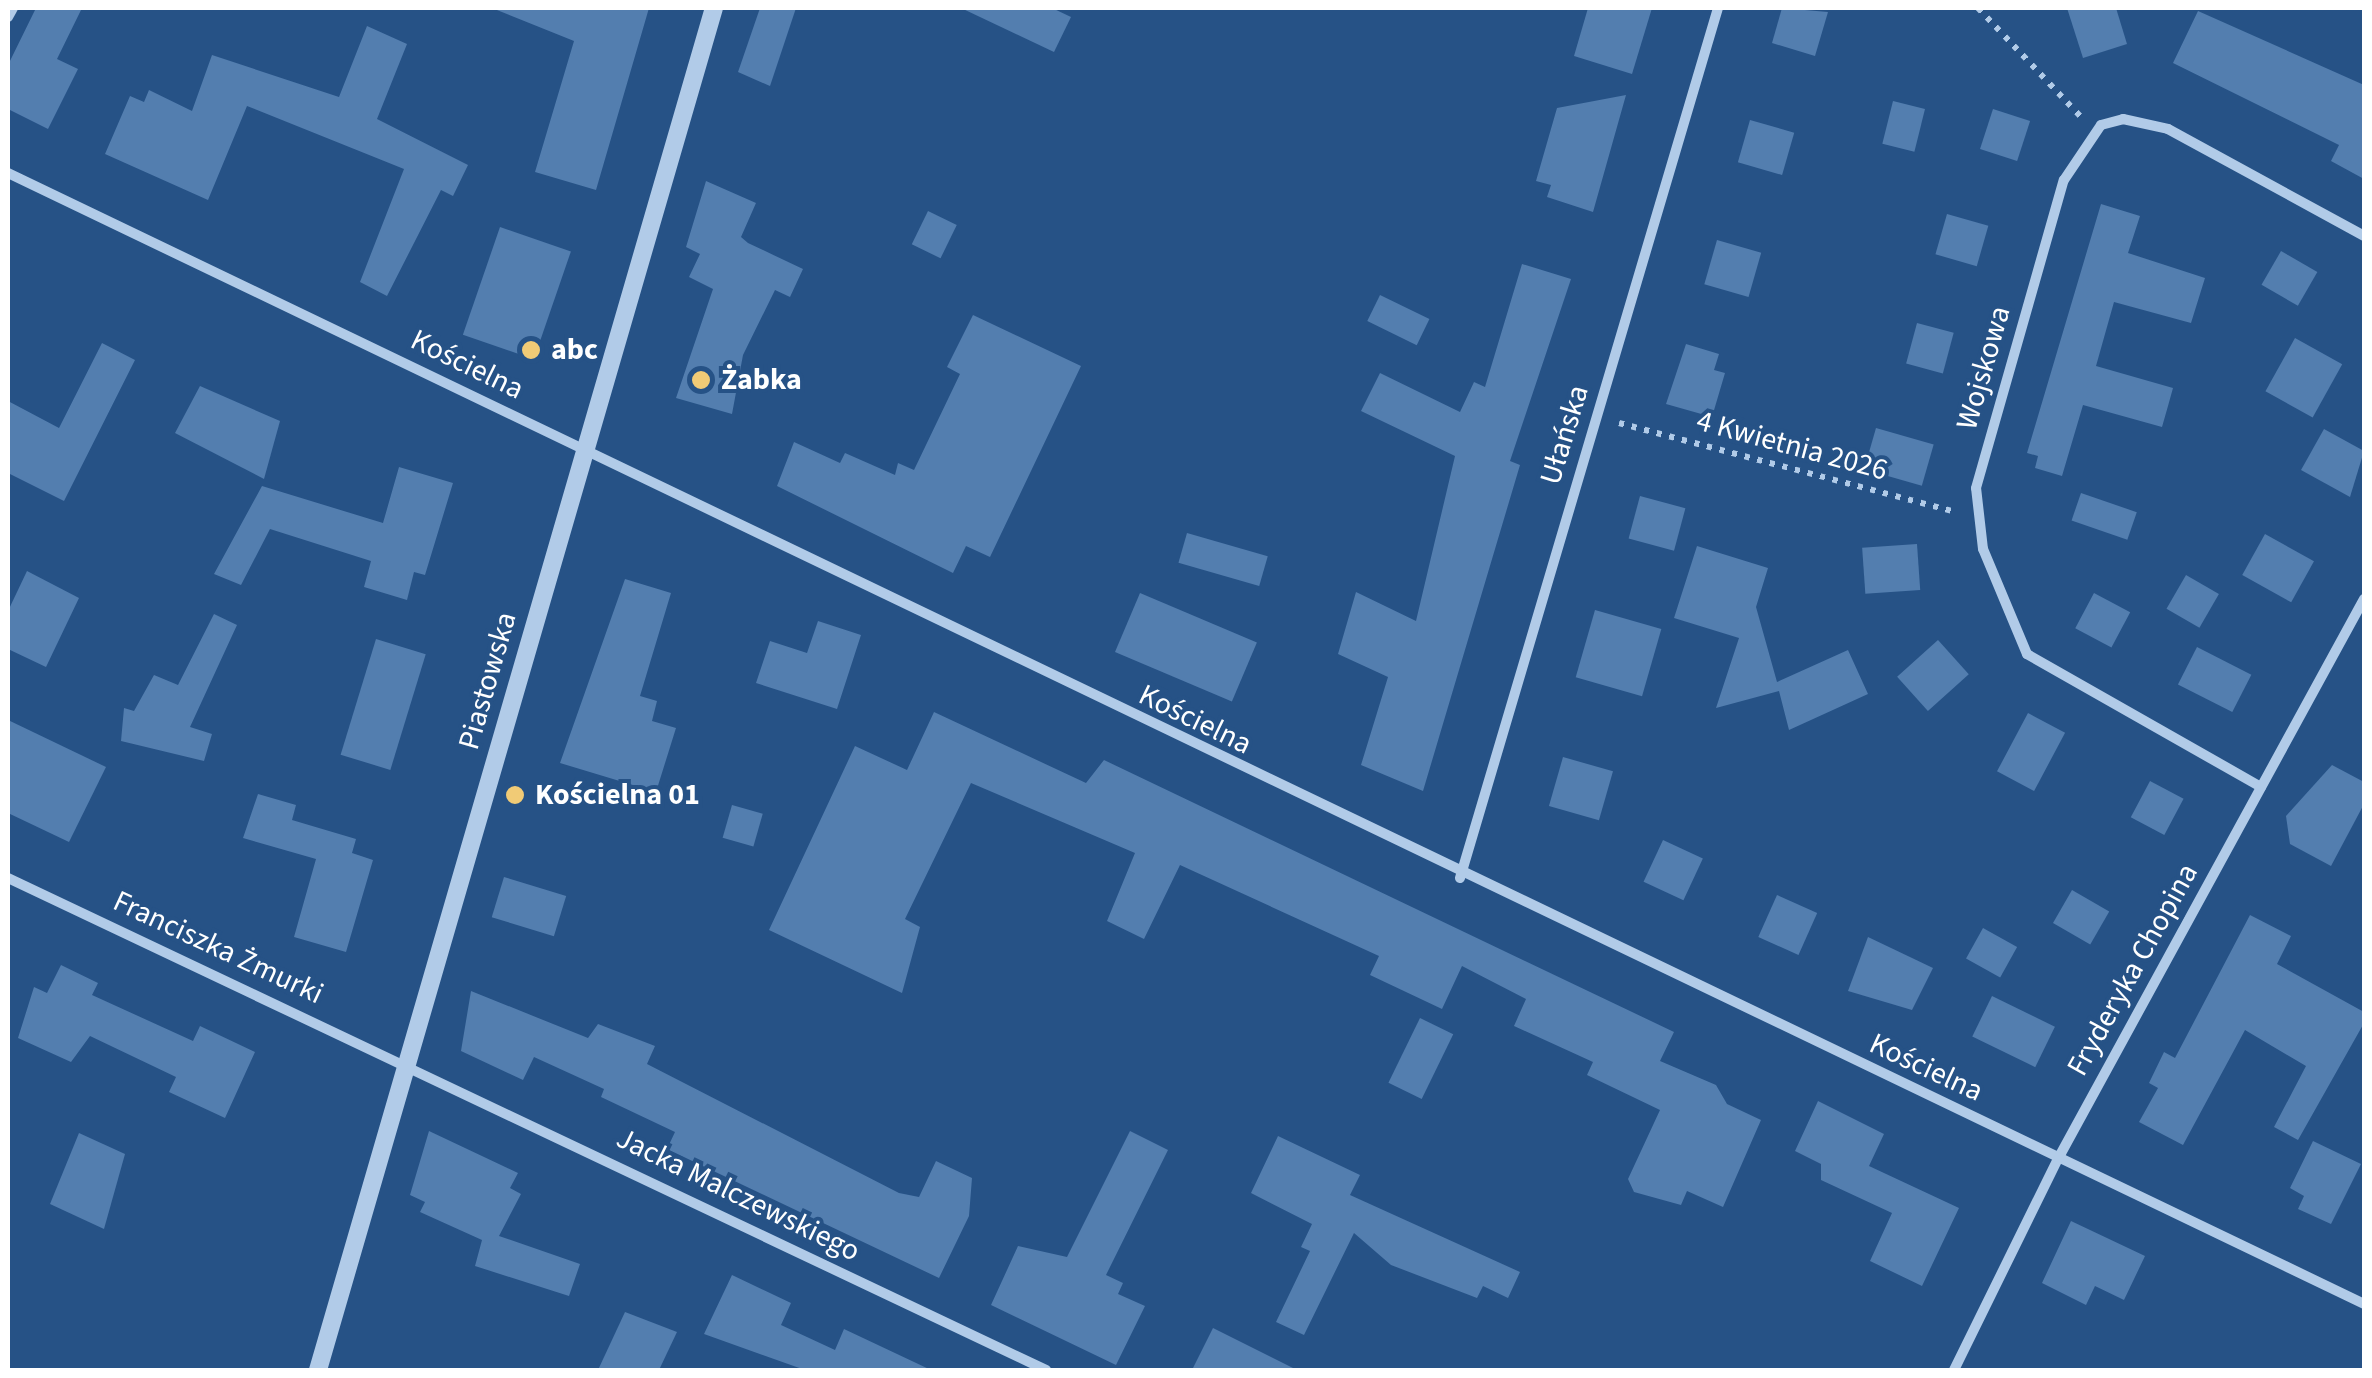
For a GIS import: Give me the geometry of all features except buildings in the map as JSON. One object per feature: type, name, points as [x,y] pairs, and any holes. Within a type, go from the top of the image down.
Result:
[{"type":"street","points":[[8,17],[13,8]]},
{"type":"street","name":"Piastowska","points":[[318,1370],[714,8]]},
{"type":"street","name":"Ułańska","points":[[1460,878],[1718,8]]},
{"type":"street","points":[[2093,130],[2123,118],[2168,128],[2364,236]]},
{"type":"street","name":"Wojskowa","points":[[1975,518],[2064,180],[2093,130]]},
{"type":"street","name":"Kościelna","points":[[8,173],[583,448],[1460,878],[2364,1304]]},
{"type":"street","points":[[1975,518],[2027,654],[2261,788]]},
{"type":"street","name":"Fryderyka Chopina","points":[[1954,1370],[2059,1157],[2364,598]]},
{"type":"street","name":"Franciszka Żmurki","points":[[8,878],[408,1064]]},
{"type":"street","name":"Jacka Malczewskiego","points":[[408,1064],[1046,1370]]},
{"type":"path","points":[[1978,8],[2093,130]]},
{"type":"path","name":"4 Kwietnia 2026","points":[[1596,417],[1975,518]]},
{"type":"place","name":"abc","points":[[531,350]]},
{"type":"place","name":"Żabka","points":[[701,380]]},
{"type":"place","name":"Kościelna 01","points":[[515,795]]}]
